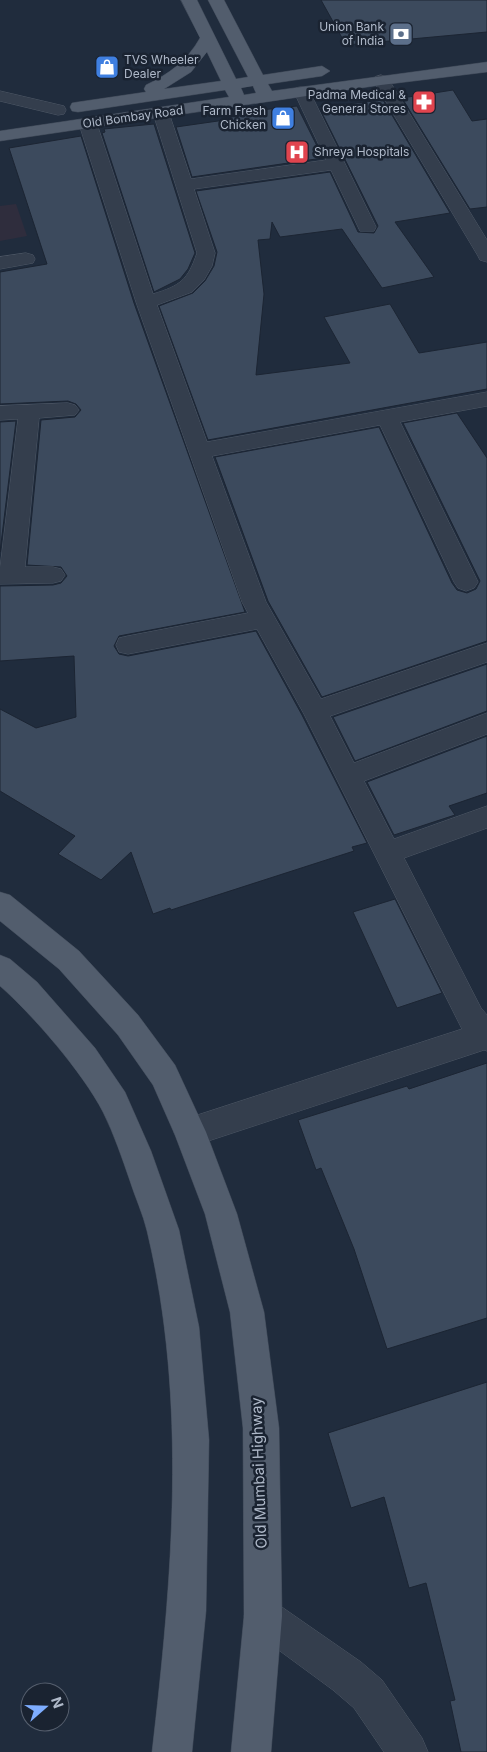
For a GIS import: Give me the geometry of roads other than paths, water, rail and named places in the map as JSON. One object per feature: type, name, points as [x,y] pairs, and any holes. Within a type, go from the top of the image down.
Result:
[{"type":"main road","points":[[190,0],[239,102]]},
{"type":"main road","points":[[216,0],[266,98]]},
{"type":"main road","points":[[123,99],[153,88],[188,68],[200,53],[208,37]]},
{"type":"main road","points":[[384,71],[487,53]]},
{"type":"main road","name":"Old Bombay Road","points":[[0,136],[302,92],[384,71],[487,67]]},
{"type":"main road","name":"Old Bombay Road","points":[[15,116],[257,78],[339,69]]},
{"type":"main road","name":"Old Mumbai Highway","points":[[0,904],[69,960],[128,1025],[164,1075],[190,1132],[221,1214],[247,1312],[261,1428],[263,1616]]},
{"type":"main road","points":[[0,968],[27,991],[72,1044],[114,1102],[135,1151],[163,1230],[182,1327],[191,1440],[187,1611],[172,1752]]},
{"type":"main road","points":[[251,1752],[263,1616]]},
{"type":"street","points":[[384,71],[487,256]]},
{"type":"street","points":[[302,92],[335,164],[367,227]]},
{"type":"street","points":[[0,96],[58,110]]},
{"type":"street","points":[[146,302],[179,292],[192,285],[202,271],[206,253],[161,114]]},
{"type":"street","points":[[88,124],[146,302],[254,602],[315,712],[387,853],[483,1026],[190,1132]]},
{"type":"street","points":[[184,185],[335,164]]},
{"type":"street","points":[[0,263],[26,259]]},
{"type":"street","points":[[200,452],[487,400]]},
{"type":"street","points":[[0,414],[68,410]]},
{"type":"street","points":[[29,412],[6,576],[53,575]]},
{"type":"street","points":[[387,417],[466,582]]},
{"type":"street","points":[[128,645],[263,619]]},
{"type":"street","points":[[315,712],[487,652]]},
{"type":"street","points":[[348,776],[487,723]]},
{"type":"street","points":[[387,853],[487,817]]},
{"type":"street","points":[[263,1616],[347,1676],[368,1694],[408,1752]]},
{"type":"place","name":"Union Bank of India","points":[[401,34]]},
{"type":"place","name":"TVS Wheeler Dealer","points":[[107,67]]},
{"type":"place","name":"Padma Medical & General Stores","points":[[424,102]]},
{"type":"place","name":"Farm Fresh Chicken","points":[[283,118]]},
{"type":"place","name":"Shreya Hospitals","points":[[297,152]]}]
